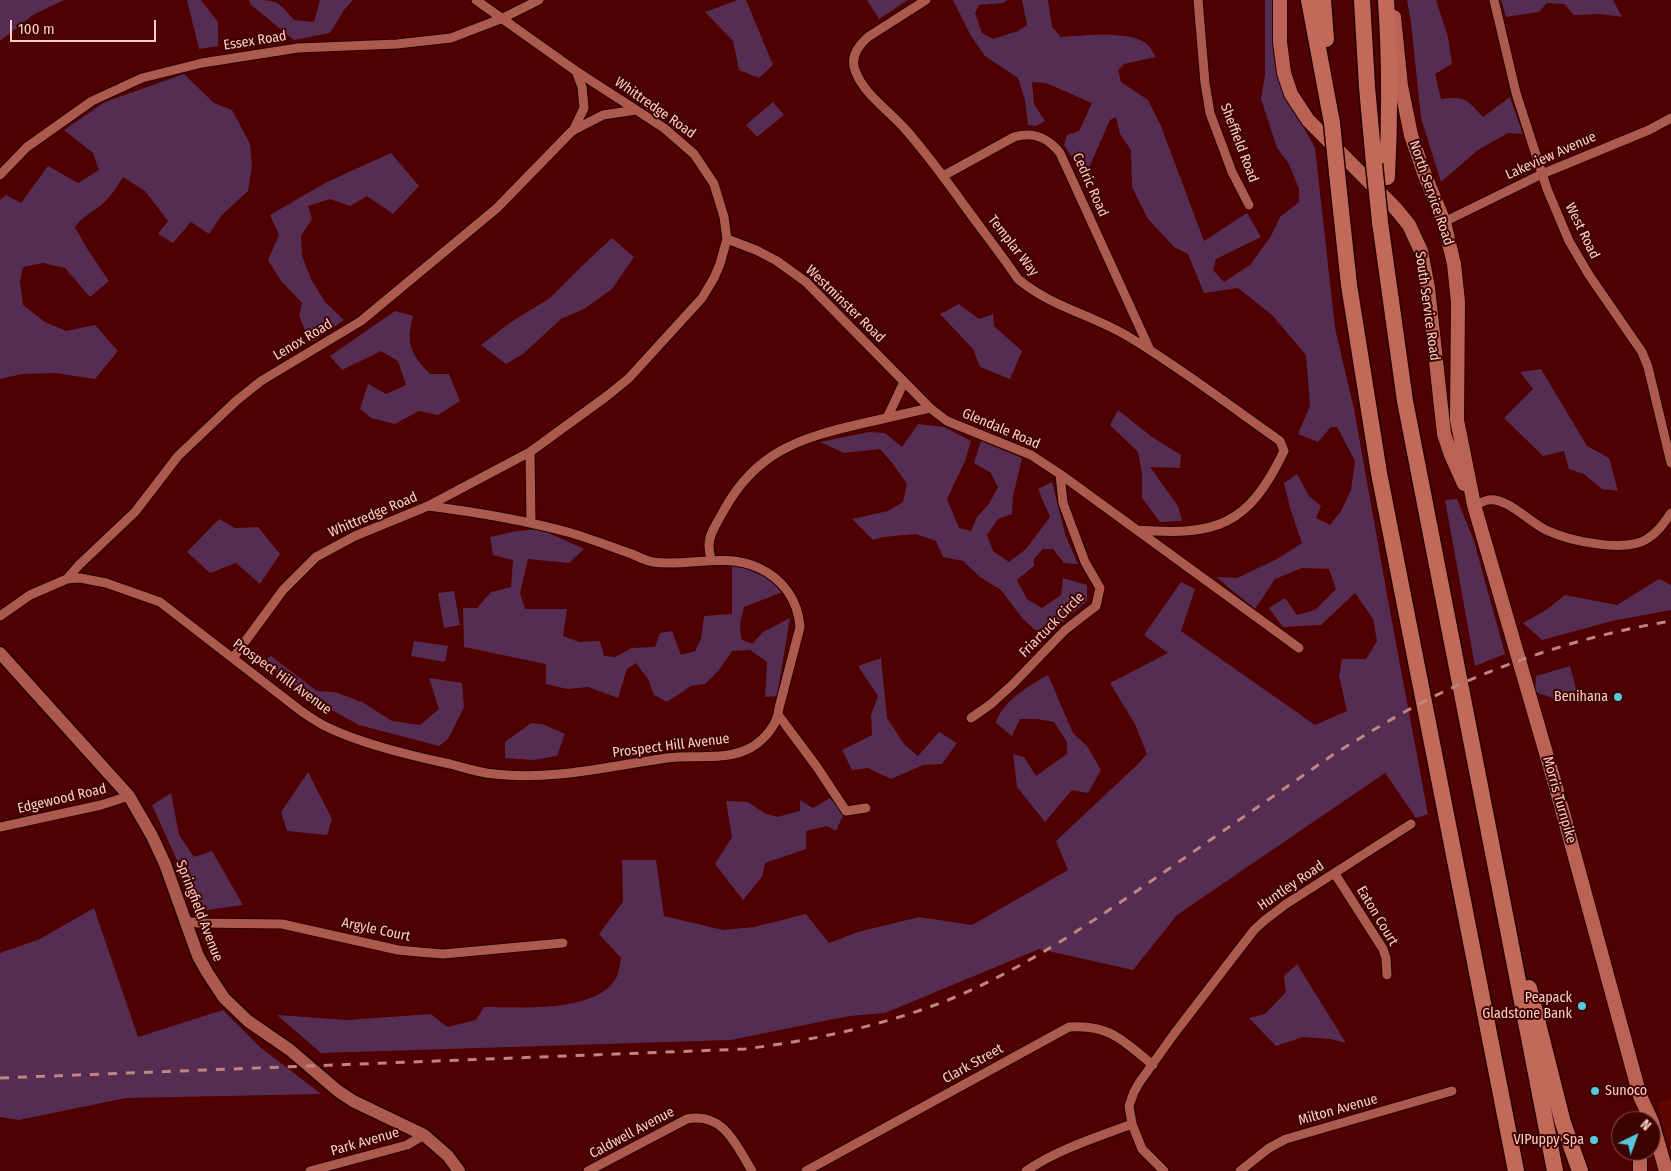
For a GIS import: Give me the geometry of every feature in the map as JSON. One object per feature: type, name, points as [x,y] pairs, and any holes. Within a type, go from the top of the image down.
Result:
[{"type":"highway","points":[[1309,0],[1332,124]]},
{"type":"highway","points":[[1323,0],[1332,124],[1349,286],[1379,473],[1516,1171]]},
{"type":"highway","points":[[1362,0],[1380,222],[1405,401],[1555,1171]]},
{"type":"highway","points":[[1380,222],[1390,125],[1390,66],[1386,0]]},
{"type":"highway","points":[[1478,782],[1563,1124],[1580,1171]]},
{"type":"main road","name":"South Service Road","points":[[1280,0],[1280,42],[1284,73],[1291,94],[1308,120],[1396,209],[1416,238],[1421,251],[1428,288],[1444,434],[1451,455],[1474,505]]},
{"type":"main road","name":"North Service Road","points":[[1393,0],[1400,86],[1411,135],[1444,222],[1457,281],[1457,420],[1474,505]]},
{"type":"main road","name":"Morris Turnpike","points":[[1474,505],[1557,792],[1640,1096],[1652,1122],[1666,1171]]},
{"type":"main road","name":"Springfield Avenue","points":[[0,653],[129,796],[162,857],[185,921],[207,972],[224,998],[248,1021],[290,1050],[338,1091],[353,1101],[424,1135],[436,1144],[459,1171]]},
{"type":"main road","name":"Morris Turnpike","points":[[1640,1096],[1640,1111]]},
{"type":"street","name":"Whittredge Road","points":[[232,658],[283,590],[316,557],[356,536],[428,506],[530,452],[630,378],[702,298],[714,278],[727,240],[721,202],[714,184],[694,154],[681,141],[576,71],[476,0]]},
{"type":"street","name":"Essex Road","points":[[0,175],[27,147],[92,101],[142,78],[202,63],[298,48],[397,44],[450,38],[503,18],[539,0]]},
{"type":"street","name":"Templar Way","points":[[926,0],[868,37],[857,49],[853,64],[855,72],[865,87],[906,130],[943,176],[1018,279],[1050,301],[1128,336],[1280,441],[1283,445],[1284,451],[1266,486],[1252,502],[1233,518],[1206,529],[1188,532],[1137,530]]},
{"type":"street","name":"Sheffield Road","points":[[1198,0],[1205,83],[1210,113],[1232,172],[1249,205]]},
{"type":"street","name":"West Road","points":[[1494,0],[1516,93],[1542,174],[1568,241],[1589,276],[1642,352],[1648,367],[1671,463]]},
{"type":"street","points":[[572,131],[584,108],[582,87],[576,71]]},
{"type":"street","name":"Lenox Road","points":[[0,616],[30,595],[67,579],[79,564],[136,512],[178,456],[236,401],[261,381],[361,321],[497,208],[572,131],[604,116],[636,110]]},
{"type":"street","name":"Lakeview Avenue","points":[[1444,222],[1542,174],[1649,130],[1671,118]]},
{"type":"street","name":"Cedric Road","points":[[943,176],[1014,137],[1036,135],[1053,144],[1060,153],[1150,350]]},
{"type":"street","name":"Westminster Road","points":[[727,240],[756,250],[777,261],[806,282],[930,408]]},
{"type":"street","points":[[887,418],[904,382]]},
{"type":"street","points":[[711,560],[709,544],[713,530],[741,484],[766,459],[794,443],[825,432],[930,408]]},
{"type":"street","name":"Glendale Road","points":[[930,408],[947,421],[1031,455],[1060,474],[1299,648]]},
{"type":"street","points":[[530,452],[531,523]]},
{"type":"street","name":"Friartuck Circle","points":[[971,718],[1006,691],[1064,630],[1096,606],[1100,588],[1085,562],[1062,502],[1060,474]]},
{"type":"street","points":[[1474,505],[1489,500],[1497,500],[1559,536],[1580,541],[1626,545],[1637,543],[1654,534],[1671,514]]},
{"type":"street","name":"Prospect Hill Avenue","points":[[67,579],[80,578],[99,581],[160,602],[302,711],[326,727],[430,760],[493,774],[520,776],[572,774],[669,758],[726,756],[752,747],[770,731],[779,716],[779,708],[800,627],[795,602],[789,592],[770,574],[760,568],[737,560],[652,562],[572,533],[531,523],[428,506]]},
{"type":"street","points":[[779,716],[846,811],[866,808]]},
{"type":"street","name":"Edgewood Road","points":[[0,827],[101,805],[129,796]]},
{"type":"street","name":"Huntley Road","points":[[1164,1171],[1142,1149],[1132,1124],[1129,1106],[1139,1083],[1254,930],[1286,904],[1411,824]]},
{"type":"street","name":"Eaton Court","points":[[1335,874],[1383,949],[1386,958],[1387,975]]},
{"type":"street","name":"Argyle Court","points":[[185,921],[282,924],[398,950],[443,954],[563,943]]},
{"type":"street","name":"Clark Street","points":[[806,1171],[1069,1027],[1104,1029],[1115,1035],[1153,1065]]},
{"type":"street","name":"Milton Avenue","points":[[1240,1171],[1269,1148],[1286,1139],[1452,1092]]},
{"type":"street","name":"Caldwell Avenue","points":[[588,1171],[687,1119],[695,1118],[710,1120],[723,1128],[752,1171]]},
{"type":"street","points":[[1026,1171],[1047,1157],[1070,1146],[1132,1124]]},
{"type":"street","name":"Park Avenue","points":[[310,1171],[341,1167],[407,1145],[424,1135]]},
{"type":"shaded area","points":[[0,0],[64,0],[33,15],[0,41]]},
{"type":"shaded area","points":[[187,0],[201,0],[218,22],[218,46],[199,49]]},
{"type":"shaded area","points":[[249,0],[276,2],[294,20],[314,22],[320,0],[353,0],[344,10],[330,33],[294,40],[251,5]]},
{"type":"shaded area","points":[[738,0],[746,0],[773,65],[759,78],[739,70],[733,41],[705,12]]},
{"type":"shaded area","points":[[867,0],[908,0],[879,19]]},
{"type":"shaded area","points":[[953,0],[1008,0],[1003,3],[979,5],[975,13],[982,33],[993,39],[1018,31],[1027,25],[1022,0],[1048,0],[1052,27],[1061,37],[1118,35],[1139,40],[1148,45],[1156,57],[1124,64],[1118,70],[1121,82],[1148,100],[1161,126],[1204,241],[1247,213],[1261,237],[1216,259],[1213,270],[1224,282],[1250,265],[1271,236],[1280,217],[1299,202],[1299,189],[1289,164],[1277,148],[1261,99],[1265,74],[1265,0],[1278,0],[1292,106],[1315,148],[1335,328],[1354,409],[1428,814],[1416,818],[1385,773],[1177,915],[1133,970],[1039,949],[885,1013],[849,1016],[731,1040],[321,1053],[277,1015],[347,1020],[431,1014],[447,1027],[476,1020],[484,1007],[555,1006],[590,998],[605,991],[616,978],[621,958],[599,934],[623,902],[622,860],[656,860],[664,916],[723,930],[754,927],[806,914],[829,943],[858,932],[919,917],[972,925],[1068,870],[1056,841],[1147,754],[1135,724],[1110,683],[1168,653],[1144,635],[1181,582],[1195,589],[1181,631],[1315,725],[1347,711],[1339,676],[1342,659],[1366,659],[1377,641],[1373,619],[1355,593],[1321,625],[1283,627],[1269,608],[1285,598],[1297,615],[1315,610],[1336,589],[1329,569],[1302,568],[1275,579],[1255,609],[1216,577],[1237,578],[1277,559],[1302,543],[1284,483],[1297,474],[1309,496],[1321,506],[1316,518],[1330,525],[1341,511],[1351,490],[1355,461],[1337,427],[1331,427],[1318,442],[1298,434],[1310,406],[1306,355],[1272,315],[1238,288],[1204,293],[1188,254],[1174,247],[1148,219],[1132,187],[1131,150],[1120,134],[1116,117],[1110,120],[1088,170],[1078,167],[1064,145],[1067,135],[1079,131],[1092,103],[1046,83],[1032,82],[1034,104],[1045,121],[1036,126],[1028,125],[1025,100],[1018,78],[985,56],[971,36]]},
{"type":"shaded area","points":[[1407,0],[1436,0],[1448,37],[1452,64],[1435,74],[1441,99],[1456,98],[1465,100],[1483,117],[1510,97],[1523,134],[1508,133],[1478,150],[1441,182],[1421,118]]},
{"type":"shaded area","points":[[1501,0],[1613,0],[1622,17],[1601,14],[1574,15],[1564,4],[1547,3],[1539,12],[1506,17]]},
{"type":"shaded area","points":[[184,74],[214,103],[232,110],[250,144],[252,166],[248,191],[222,215],[209,234],[191,222],[173,243],[158,234],[168,221],[145,191],[123,177],[107,200],[75,227],[109,281],[90,297],[65,268],[43,263],[23,267],[20,282],[23,305],[45,322],[66,331],[95,325],[118,351],[95,379],[55,373],[22,374],[0,379],[0,200],[6,195],[21,203],[48,166],[78,183],[99,170],[93,153],[64,130],[105,102]]},
{"type":"shaded area","points":[[773,102],[784,115],[757,137],[746,125]]},
{"type":"shaded area","points":[[391,153],[419,186],[393,214],[367,196],[350,206],[330,199],[308,206],[312,219],[301,236],[302,256],[311,279],[325,302],[344,320],[310,343],[299,315],[302,303],[281,281],[268,260],[279,235],[270,215],[327,182]]},
{"type":"shaded area","points":[[612,238],[634,257],[612,289],[584,309],[561,319],[523,354],[506,364],[481,345],[511,322],[550,298]]},
{"type":"shaded area","points":[[959,304],[979,319],[993,314],[994,326],[1022,351],[1010,379],[980,367],[973,349],[940,314]]},
{"type":"shaded area","points":[[395,311],[413,316],[410,341],[414,354],[430,374],[449,374],[460,401],[438,415],[419,411],[395,424],[371,418],[360,409],[368,384],[386,394],[406,385],[398,361],[381,351],[342,370],[330,356]]},
{"type":"shaded area","points":[[1541,369],[1587,446],[1609,458],[1618,491],[1602,489],[1584,474],[1569,469],[1564,451],[1543,456],[1504,418],[1533,389],[1520,372]]},
{"type":"shaded area","points":[[1118,410],[1152,437],[1181,455],[1180,468],[1150,467],[1178,506],[1182,521],[1160,522],[1142,498],[1142,473],[1138,452],[1110,425]]},
{"type":"shaded area","points":[[918,424],[944,427],[971,441],[965,461],[947,499],[959,528],[971,531],[977,517],[989,504],[998,487],[991,473],[974,463],[981,441],[1022,458],[1013,496],[1012,514],[998,519],[987,535],[993,551],[1009,562],[1026,549],[1050,517],[1038,489],[1052,482],[1065,534],[1078,564],[1064,563],[1053,549],[1043,549],[1034,559],[1034,566],[1017,580],[1027,599],[1042,608],[1061,595],[1063,578],[1087,585],[1087,601],[1044,638],[1023,619],[1001,590],[980,577],[963,561],[943,557],[936,541],[916,534],[883,537],[873,540],[852,519],[888,511],[903,502],[907,484],[880,449],[844,453],[820,442],[869,432],[885,433],[902,447]]},
{"type":"shaded area","points":[[1457,499],[1474,541],[1505,654],[1475,666],[1445,500]]},
{"type":"shaded area","points":[[219,519],[235,528],[258,527],[280,554],[260,584],[236,563],[210,573],[187,552]]},
{"type":"shaded area","points":[[540,529],[584,549],[569,563],[528,559],[520,593],[525,609],[567,609],[563,636],[579,642],[600,641],[604,656],[615,657],[632,648],[655,647],[660,633],[672,631],[681,655],[695,651],[701,639],[704,616],[732,614],[732,565],[765,573],[783,592],[744,607],[740,623],[741,639],[752,644],[763,632],[790,618],[777,696],[765,697],[767,662],[750,650],[732,651],[719,670],[705,684],[691,686],[667,702],[654,695],[648,679],[636,663],[627,669],[618,698],[588,687],[567,689],[546,684],[546,664],[464,647],[463,608],[477,608],[491,592],[511,587],[513,560],[493,555],[490,537],[516,531]]},
{"type":"shaded area","points":[[1659,579],[1671,585],[1671,610],[1612,621],[1542,640],[1523,623],[1546,610],[1565,595],[1617,605]]},
{"type":"shaded area","points":[[454,591],[460,625],[444,628],[438,593]]},
{"type":"shaded area","points":[[414,641],[448,646],[445,662],[411,656]]},
{"type":"shaded area","points":[[271,656],[317,691],[335,692],[362,702],[392,721],[420,725],[439,709],[429,678],[462,683],[464,707],[448,739],[439,746],[359,725],[319,703],[262,662]]},
{"type":"shaded area","points":[[881,658],[887,718],[904,744],[918,756],[939,732],[957,743],[942,764],[923,765],[891,779],[868,768],[852,770],[842,750],[872,735],[871,715],[878,696],[858,666]]},
{"type":"shaded area","points":[[1570,666],[1577,693],[1568,703],[1535,692],[1536,676]]},
{"type":"shaded area","points":[[1048,675],[1073,733],[1087,746],[1101,770],[1088,793],[1072,790],[1045,822],[1017,787],[1013,754],[1024,757],[1036,776],[1067,754],[1067,742],[1054,722],[1020,719],[1012,736],[996,723],[999,715],[1010,701]]},
{"type":"shaded area","points":[[531,723],[542,724],[565,734],[557,756],[533,760],[505,758],[505,742]]},
{"type":"shaded area","points":[[308,772],[332,819],[327,835],[287,831],[281,812]]},
{"type":"shaded area","points":[[171,793],[179,835],[194,857],[212,851],[243,905],[200,911],[152,805]]},
{"type":"shaded area","points":[[830,798],[844,813],[836,831],[827,826],[806,831],[806,849],[765,863],[762,877],[743,900],[715,864],[732,837],[726,801],[748,802],[764,813],[777,817],[800,811],[800,800],[813,808]]},
{"type":"shaded area","points":[[94,908],[138,1037],[223,1010],[260,1047],[321,1094],[126,1098],[19,1120],[0,1117],[0,953],[40,939]]},
{"type":"shaded area","points":[[1297,964],[1346,1043],[1330,1039],[1303,1037],[1276,1046],[1249,1018],[1265,1014],[1286,992],[1284,976]]},
{"type":"shaded area","points":[[1671,1098],[1671,1153],[1661,1111],[1659,1111],[1657,1103]]},
{"type":"railway","points":[[0,1078],[745,1049],[798,1041],[877,1024],[953,998],[1033,958],[1108,911],[1334,754],[1429,699],[1498,668],[1526,658],[1583,640],[1671,621]]},
{"type":"place","name":"Benihana","points":[[1618,697]]},
{"type":"place","name":"Peapack Gladstone Bank","points":[[1582,1006]]},
{"type":"place","name":"Sunoco","points":[[1595,1091]]},
{"type":"place","name":"VIPuppy Spa","points":[[1594,1140]]}]
